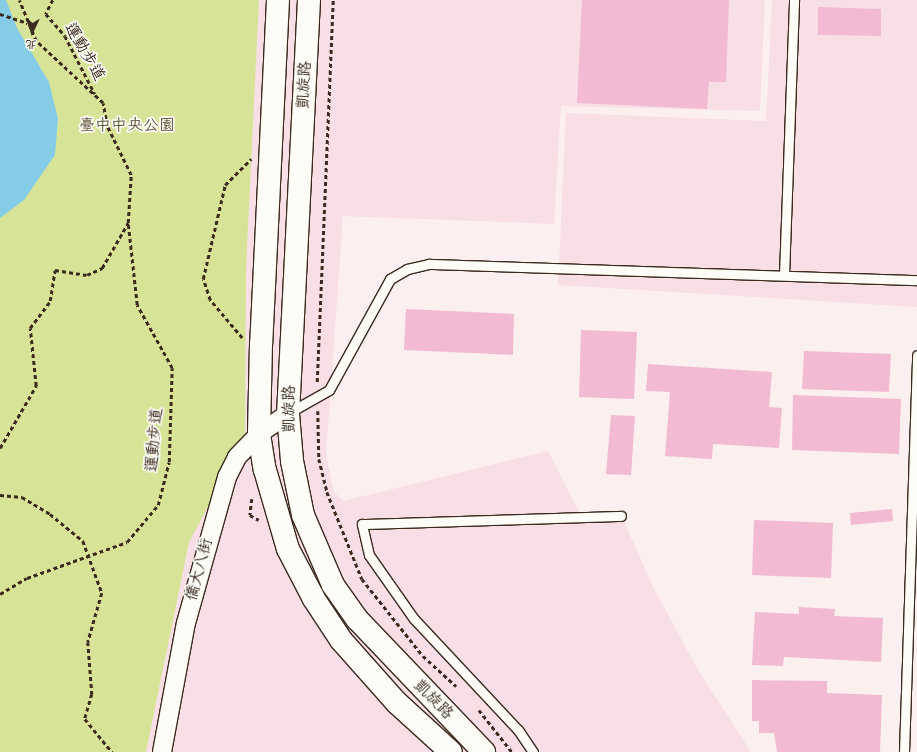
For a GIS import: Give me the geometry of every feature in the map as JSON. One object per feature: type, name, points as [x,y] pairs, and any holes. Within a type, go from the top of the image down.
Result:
[{"type":"street","name":"凱旋路","points":[[278,0],[259,434],[265,470],[288,550],[314,599],[341,640],[396,702],[451,752]]},
{"type":"street","name":"凱旋路","points":[[309,0],[288,414],[292,461],[303,515],[333,585],[357,620],[484,752]]},
{"type":"street","name":"僑大八街","points":[[162,752],[186,623],[218,504],[236,457],[259,434],[288,414]]},
{"type":"lane","points":[[784,274],[794,0]]},
{"type":"lane","points":[[288,414],[328,390],[390,279],[407,268],[429,264],[784,274],[917,280]]},
{"type":"lane","points":[[904,752],[913,596],[917,355]]},
{"type":"lane","points":[[533,752],[518,730],[414,619],[369,555],[362,524],[621,516]]},
{"type":"path","points":[[19,0],[36,41],[96,96]]},
{"type":"path","name":"運動步道","points":[[0,594],[27,578],[89,559],[128,542],[158,505],[169,462],[172,368],[137,305],[128,223],[131,175],[107,126],[103,103],[96,96],[65,36],[46,14],[53,0]]},
{"type":"path","points":[[333,0],[318,397],[319,459],[327,492],[362,579],[422,656],[462,691]]},
{"type":"path","points":[[0,14],[28,24]]},
{"type":"path","points":[[243,339],[210,300],[203,279],[225,185],[251,159]]},
{"type":"path","points":[[0,448],[36,386],[30,328],[50,301],[55,270],[87,275],[102,268],[128,223]]},
{"type":"path","points":[[0,495],[22,497],[50,514],[83,541],[102,593],[88,642],[92,694],[85,719],[112,752]]},
{"type":"path","points":[[477,708],[512,752]]},
{"type":"shaded area","points":[[0,0],[765,0],[760,111],[561,106],[554,224],[343,216],[326,455],[334,492],[344,501],[548,451],[581,516],[621,515],[653,587],[698,670],[751,752],[0,752]]},
{"type":"shaded area","points":[[772,0],[917,0],[917,307],[558,285],[566,113],[766,121]]},
{"type":"green space","name":"臺中中央公園","points":[[0,0],[259,0],[246,268],[245,438],[189,542],[146,752],[0,752]]},
{"type":"water","points":[[0,0],[6,0],[17,28],[49,82],[58,119],[55,155],[24,200],[0,218]]},
{"type":"building","points":[[582,0],[729,0],[726,82],[709,82],[707,109],[577,103]]},
{"type":"building","points":[[818,7],[881,9],[881,36],[818,35]]},
{"type":"building","points":[[406,309],[514,314],[513,355],[404,350]]},
{"type":"building","points":[[581,330],[637,332],[634,399],[579,397]]},
{"type":"building","points":[[804,351],[891,354],[889,392],[802,389]]},
{"type":"building","points":[[648,364],[772,372],[769,407],[782,408],[779,448],[713,444],[712,459],[665,456],[670,392],[646,391]]},
{"type":"building","points":[[793,395],[901,399],[899,454],[792,450]]},
{"type":"building","points":[[611,415],[635,416],[631,475],[606,474]]},
{"type":"building","points":[[892,509],[893,521],[851,525],[850,513]]},
{"type":"building","points":[[754,520],[833,523],[831,578],[752,575]]},
{"type":"building","points":[[799,607],[835,609],[834,616],[883,618],[881,662],[784,657],[783,666],[752,665],[755,612],[799,614]]},
{"type":"building","points":[[752,680],[827,681],[827,693],[882,695],[880,752],[777,752],[774,733],[759,733],[759,721],[752,721]]}]
